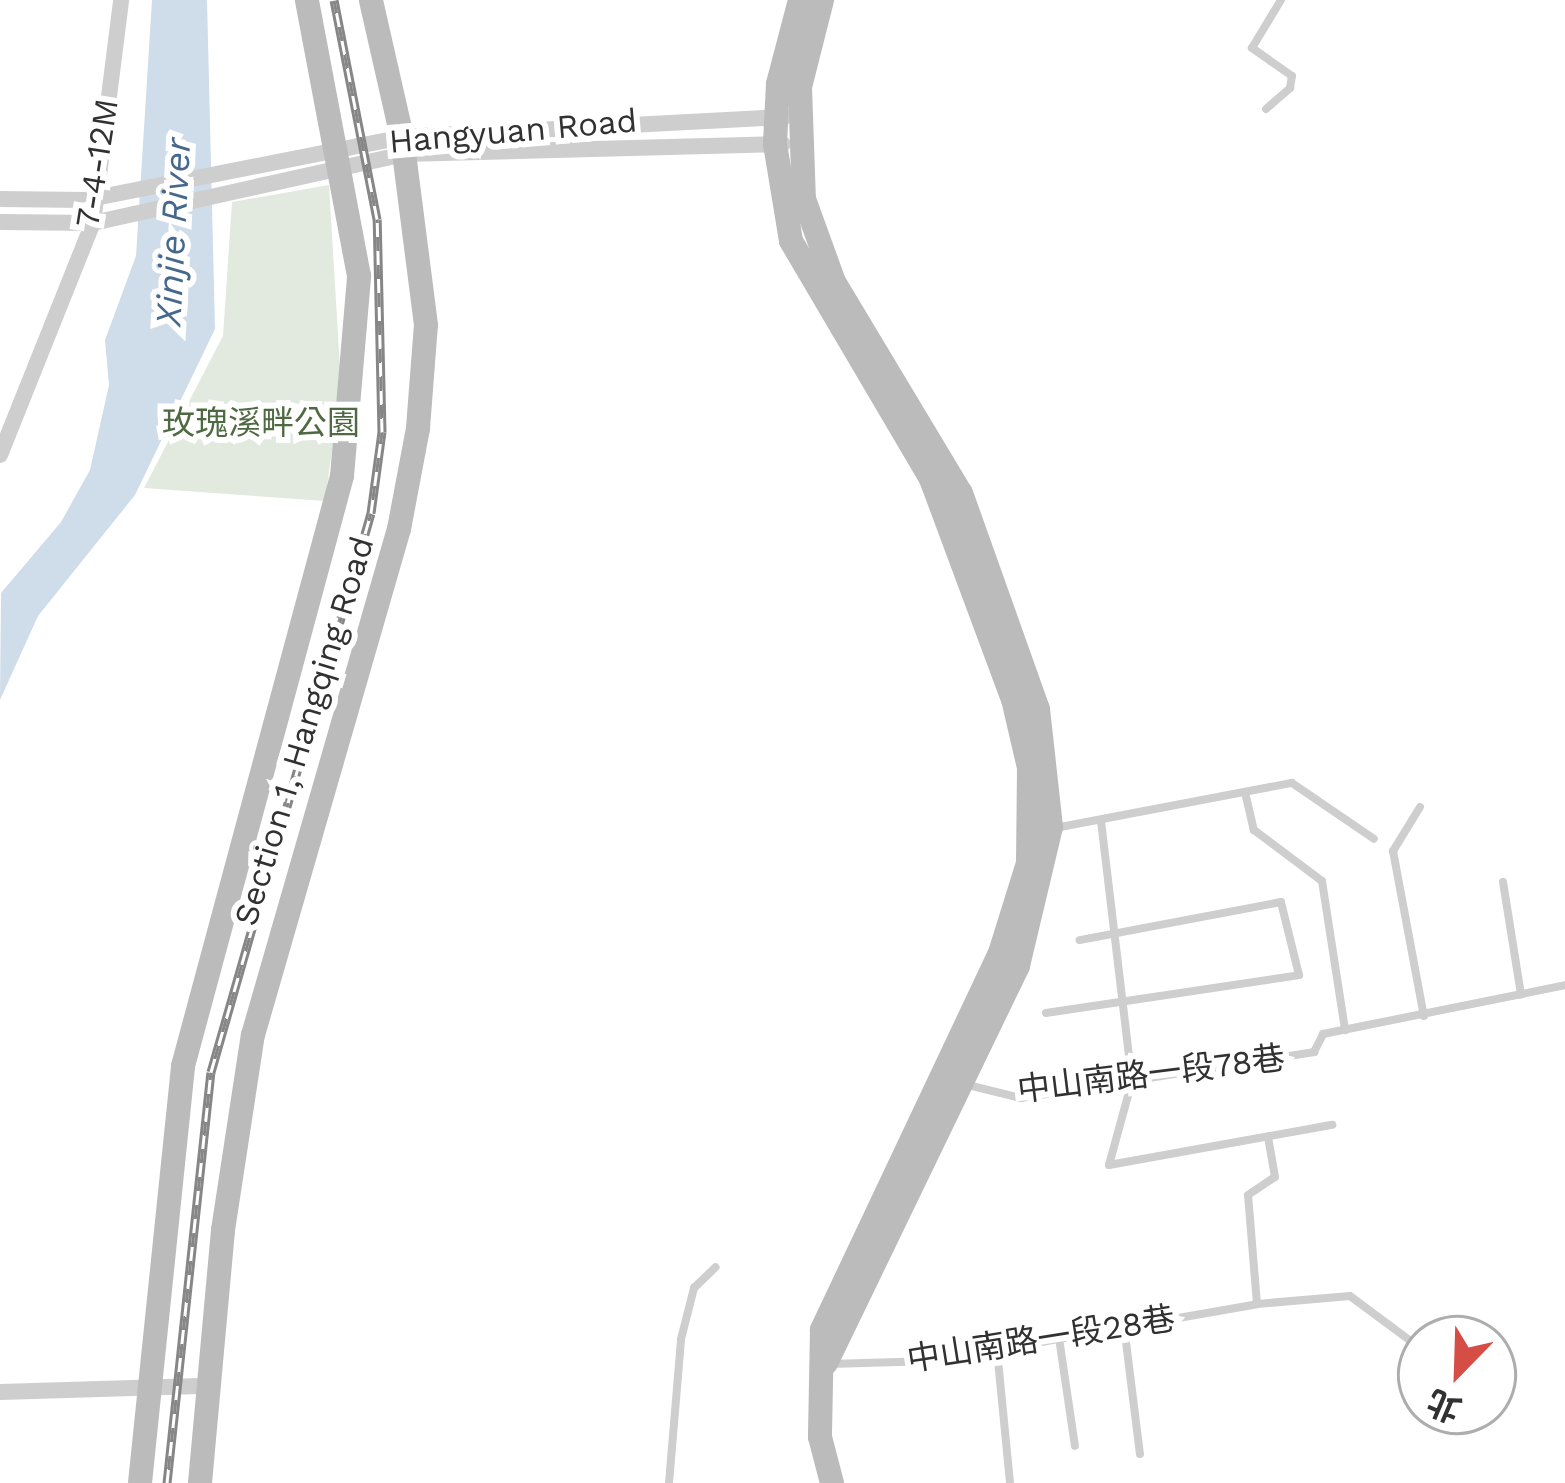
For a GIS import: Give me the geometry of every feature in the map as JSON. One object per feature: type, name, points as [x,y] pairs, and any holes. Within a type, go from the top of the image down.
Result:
[{"type":"street","name":"7-4-12M","points":[[0,455],[93,224],[121,0]]},
{"type":"street","name":"Section 1, Hangqing Road","points":[[140,1483],[183,1066],[342,476],[359,276],[307,0]]},
{"type":"street","name":"Section 1, Hangqing Road","points":[[200,1483],[253,1035],[399,529],[418,428],[426,325],[403,146],[371,0]]},
{"type":"street","points":[[800,0],[786,144],[804,199],[834,282],[935,442],[1002,598],[1038,710],[1040,828],[1018,966],[951,1080],[824,1365],[820,1437],[832,1483]]},
{"type":"street","points":[[787,117],[822,0]]},
{"type":"street","name":"Hangyuan Road","points":[[93,224],[232,194],[337,160],[403,146],[787,117]]},
{"type":"street","name":"Hangyuan Road","points":[[403,146],[786,144]]},
{"type":"street","name":"Hangyuan Road","points":[[94,197],[231,170],[337,160]]},
{"type":"street","points":[[0,199],[94,197]]},
{"type":"street","points":[[0,223],[93,224]]},
{"type":"street","points":[[0,1392],[208,1386]]},
{"type":"lane","points":[[1266,109],[1290,88],[1292,76],[1252,48],[1282,0]]},
{"type":"lane","points":[[1040,828],[1101,821],[1292,783],[1374,839]]},
{"type":"lane","points":[[1245,792],[1253,830],[1322,881],[1345,1030]]},
{"type":"lane","points":[[1420,807],[1393,851],[1424,1016]]},
{"type":"lane","points":[[1101,821],[1132,1081],[1109,1166],[1332,1125]]},
{"type":"lane","points":[[1503,882],[1521,995]]},
{"type":"lane","points":[[1046,1013],[1299,975],[1281,902],[1080,940]]},
{"type":"lane","name":"中山南路一段78巷","points":[[951,1080],[1021,1098],[1132,1081],[1314,1052],[1324,1034],[1565,985]]},
{"type":"lane","points":[[1257,1304],[1248,1195],[1275,1177],[1268,1137]]},
{"type":"lane","points":[[669,1483],[681,1339],[694,1288],[716,1267]]},
{"type":"lane","name":"中山南路一段28巷","points":[[824,1365],[997,1350],[1257,1304],[1350,1296],[1397,1331]]},
{"type":"lane","points":[[1124,1326],[1140,1454]]},
{"type":"lane","points":[[1059,1338],[1075,1446]]},
{"type":"lane","points":[[997,1350],[1010,1483]]},
{"type":"green space","name":"玫瑰溪畔公園","points":[[329,185],[341,385],[325,501],[144,488],[223,336],[232,202]]},
{"type":"water","name":"Xinjie River","points":[[152,0],[207,0],[215,329],[135,495],[38,616],[0,700],[1,593],[61,522],[90,470],[109,385],[105,340],[136,256]]},
{"type":"railway","points":[[167,1483],[211,1072],[371,513],[382,432],[377,219],[334,0]]}]
